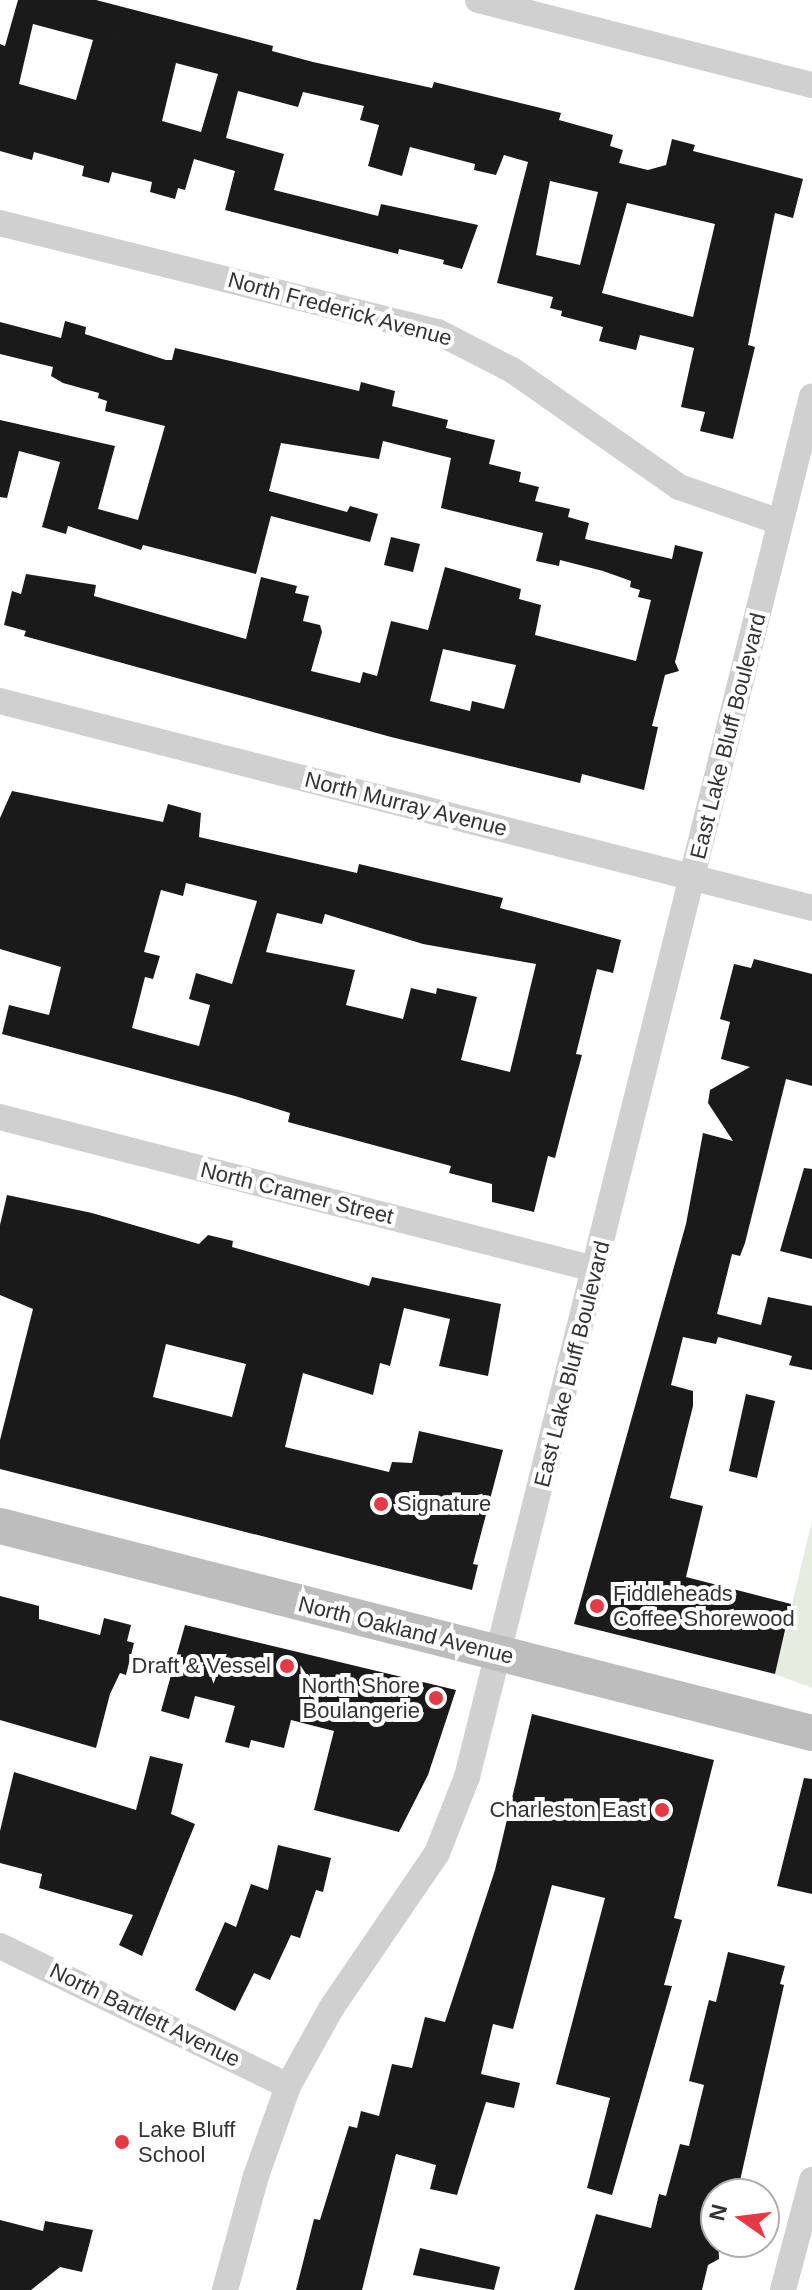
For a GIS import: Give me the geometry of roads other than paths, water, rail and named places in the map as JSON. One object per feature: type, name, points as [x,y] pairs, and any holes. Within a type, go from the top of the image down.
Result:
[{"type":"main road","name":"North Oakland Avenue","points":[[0,1526],[812,1733]]},
{"type":"street","points":[[478,0],[812,85]]},
{"type":"street","name":"North Frederick Avenue","points":[[0,223],[438,332],[512,370],[679,487],[780,522]]},
{"type":"street","name":"East Lake Bluff Boulevard","points":[[225,2290],[256,2176],[288,2086],[332,2007],[437,1853],[467,1777],[502,1655],[594,1269],[812,396]]},
{"type":"street","name":"North Murray Avenue","points":[[0,701],[812,908]]},
{"type":"street","name":"North Cramer Street","points":[[0,1117],[594,1269]]},
{"type":"street","name":"North Bartlett Avenue","points":[[0,1946],[288,2086]]},
{"type":"street","points":[[783,2290],[812,2180]]},
{"type":"place","name":"Signature","points":[[381,1504]]},
{"type":"place","name":"Fiddleheads Coffee Shorewood","points":[[597,1606]]},
{"type":"place","name":"Draft & Vessel","points":[[287,1666]]},
{"type":"place","name":"North Shore Boulangerie","points":[[436,1698]]},
{"type":"place","name":"Charleston East","points":[[662,1810]]},
{"type":"place","name":"Lake Bluff School","points":[[122,2142]]}]
